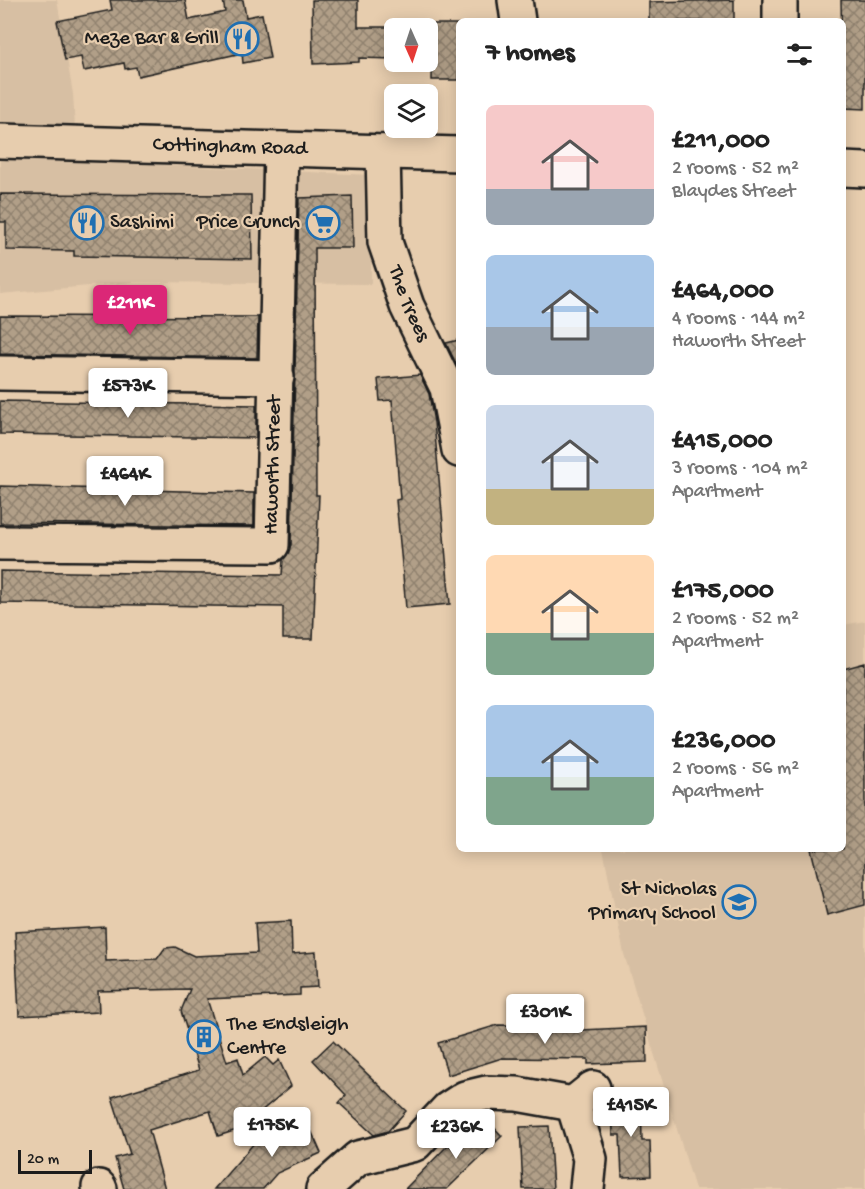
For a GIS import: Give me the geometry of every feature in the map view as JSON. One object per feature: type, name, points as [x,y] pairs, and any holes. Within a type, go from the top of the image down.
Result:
[{"type":"street","points":[[515,0],[518,18]]},
{"type":"street","points":[[780,0],[780,18]]},
{"type":"street","name":"Cottingham Road","points":[[0,141],[456,154]]},
{"type":"street","name":"Haworth Street","points":[[0,543],[272,545],[281,149]]},
{"type":"street","name":"The Trees","points":[[383,152],[385,242],[407,306],[447,388],[456,434]]},
{"type":"street","points":[[846,169],[865,170]]},
{"type":"street","points":[[0,374],[277,377]]},
{"type":"street","points":[[323,1189],[358,1158],[415,1144],[448,1109],[465,1098],[486,1093],[583,1096],[590,1159],[587,1189]]},
{"type":"shaded area","points":[[0,0],[57,0],[73,94],[77,161],[371,175],[371,284],[133,282],[0,294]]},
{"type":"shaded area","name":"St Nicholas Primary School","points":[[865,621],[865,1189],[695,1189],[624,954],[604,852],[846,852],[846,624]]},
{"type":"building","points":[[110,0],[185,0],[189,20],[225,12],[223,0],[243,0],[246,17],[262,14],[270,58],[243,63],[242,53],[138,76],[136,67],[125,69],[124,63],[84,71],[81,57],[65,60],[57,21],[112,10]]},
{"type":"building","points":[[312,0],[358,0],[358,27],[384,27],[384,59],[359,58],[359,62],[313,64]]},
{"type":"building","points":[[734,0],[734,18],[649,18],[649,2]]},
{"type":"building","points":[[841,0],[865,0],[865,109],[846,108],[846,18],[841,18]]},
{"type":"building","points":[[438,24],[456,24],[456,80],[432,80],[432,72],[438,72]]},
{"type":"building","points":[[0,194],[251,195],[252,259],[74,256],[74,251],[6,250],[6,222],[0,222]]},
{"type":"building","points":[[352,196],[353,248],[315,248],[316,495],[319,495],[313,639],[283,639],[283,607],[0,603],[0,571],[282,575],[283,560],[291,545],[299,198]]},
{"type":"building","points":[[0,316],[258,317],[257,358],[0,354]]},
{"type":"building","points":[[456,341],[456,364],[446,343]]},
{"type":"building","points":[[420,375],[429,394],[434,422],[450,604],[406,608],[396,500],[400,499],[392,400],[380,401],[378,379]]},
{"type":"building","points":[[0,401],[256,405],[256,438],[0,434]]},
{"type":"building","points":[[0,486],[254,493],[254,526],[0,523]]},
{"type":"building","points":[[865,663],[865,905],[827,915],[812,852],[846,852],[846,668]]},
{"type":"building","name":"The Endsleigh Centre","points":[[291,921],[292,954],[316,952],[318,987],[300,988],[300,995],[207,999],[227,1062],[238,1058],[243,1075],[265,1057],[273,1065],[279,1060],[291,1086],[240,1129],[218,1136],[210,1111],[149,1130],[165,1189],[124,1189],[115,1158],[130,1154],[112,1097],[199,1070],[181,1011],[190,989],[98,991],[99,1012],[19,1016],[15,932],[105,927],[106,961],[157,959],[165,948],[175,947],[194,956],[257,953],[255,923]]},
{"type":"building","points":[[498,1025],[581,1026],[581,1030],[646,1027],[647,1062],[588,1064],[588,1059],[502,1058],[448,1075],[438,1043]]},
{"type":"building","points":[[333,1041],[406,1111],[388,1131],[374,1135],[339,1103],[346,1095],[313,1060]]},
{"type":"building","points":[[641,1099],[642,1141],[650,1141],[651,1176],[622,1177],[620,1135],[613,1135],[612,1100]]},
{"type":"building","points":[[306,1119],[321,1153],[277,1173],[263,1189],[214,1189],[255,1142]]},
{"type":"building","points":[[487,1120],[502,1136],[447,1189],[405,1189],[449,1144],[455,1150]]},
{"type":"building","points":[[549,1126],[553,1189],[523,1189],[520,1127]]},
{"type":"place","name":"Meze Bar & Grill","points":[[242,39]]},
{"type":"place","name":"Sashimi","points":[[87,223]]},
{"type":"place","name":"Price Crunch","points":[[323,223]]},
{"type":"place","name":"St Nicholas Primary School","points":[[739,902]]},
{"type":"place","name":"The Endsleigh Centre","points":[[204,1037]]}]
